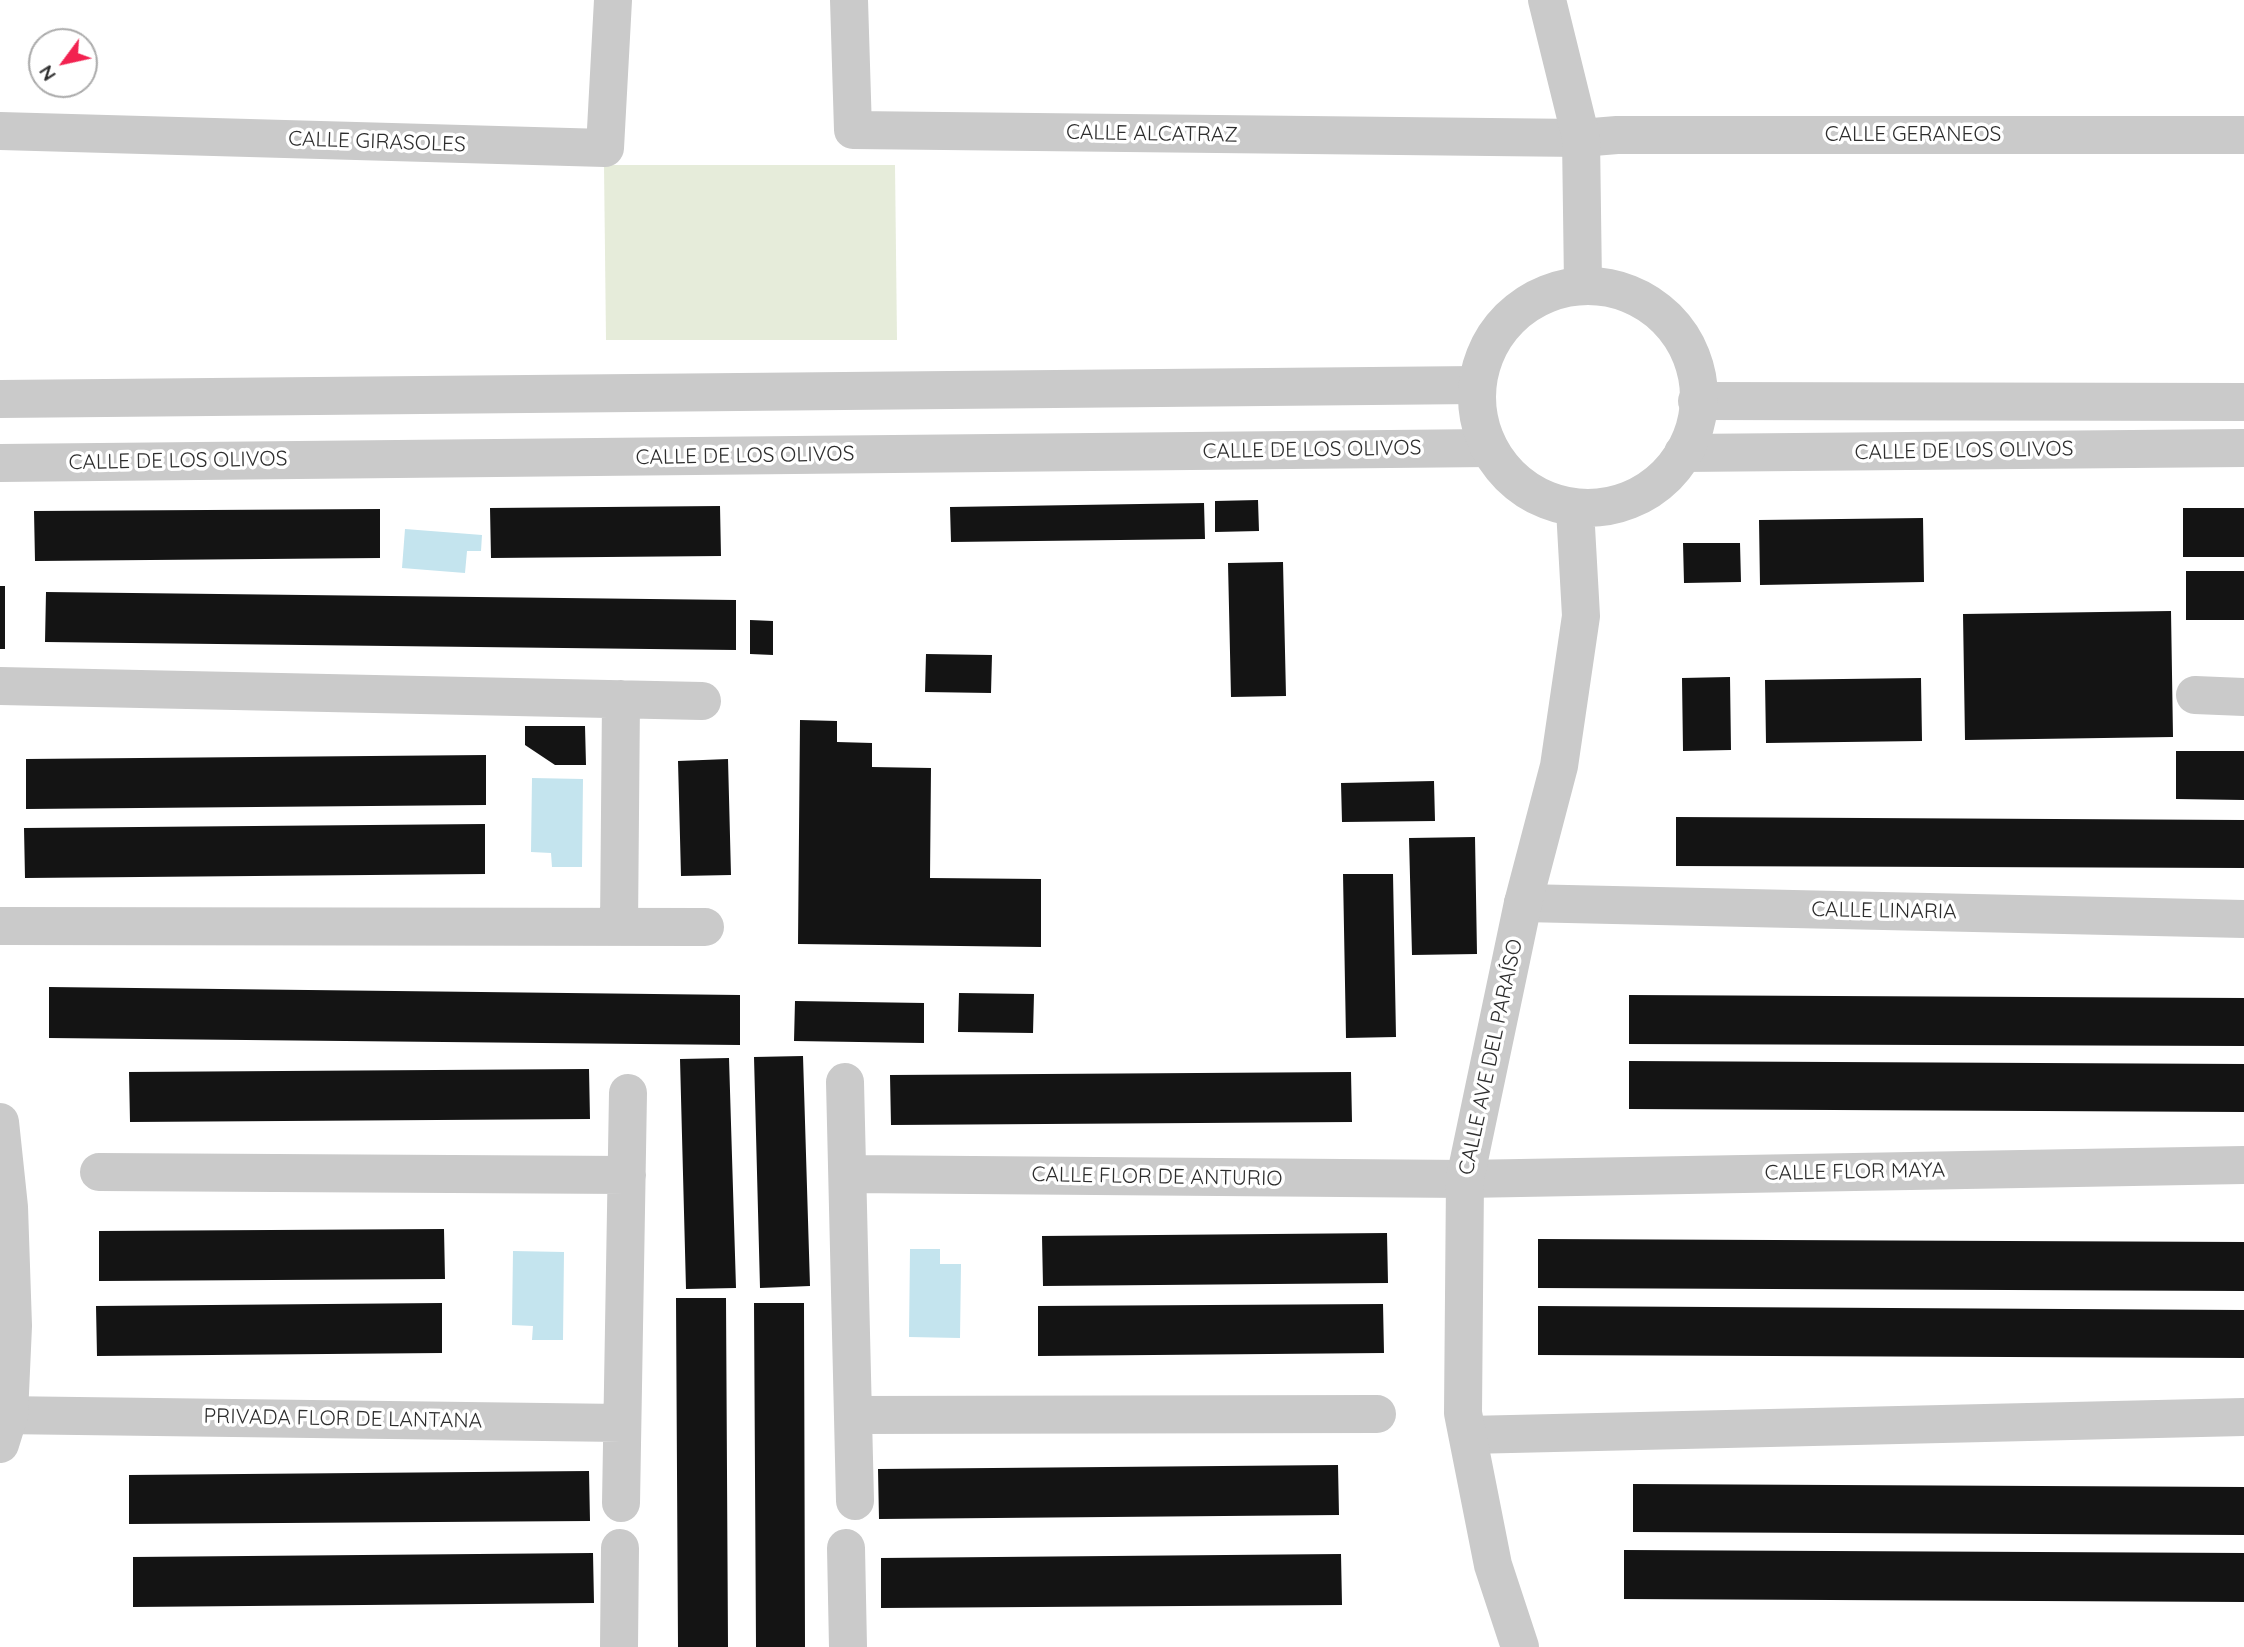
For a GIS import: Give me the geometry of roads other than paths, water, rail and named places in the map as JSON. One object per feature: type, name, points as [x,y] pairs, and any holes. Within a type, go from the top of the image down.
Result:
[{"type":"street","name":"CALLE GIRASOLES","points":[[0,131],[605,148],[613,0]]},
{"type":"street","name":"CALLE ALCATRAZ","points":[[849,0],[853,130],[1581,138]]},
{"type":"street","points":[[1547,0],[1581,138],[1583,284]]},
{"type":"street","name":"CALLE GERANEOS","points":[[1581,138],[1617,135],[2244,135]]},
{"type":"street","points":[[1583,284],[1604,286],[1641,299],[1668,319],[1690,352],[1698,376],[1698,401],[1697,425],[1683,453],[1671,473],[1651,491],[1615,506],[1575,509],[1534,496],[1499,466],[1481,431],[1475,397],[1482,359],[1513,313],[1545,293],[1583,284]]},
{"type":"street","points":[[0,399],[1477,385]]},
{"type":"street","points":[[1698,401],[2244,402]]},
{"type":"street","name":"CALLE DE LOS OLIVOS","points":[[0,463],[1489,448]]},
{"type":"street","name":"CALLE DE LOS OLIVOS","points":[[1683,453],[2244,448]]},
{"type":"street","name":"CALLE AVE DEL PARAÍSO","points":[[1520,1647],[1493,1565],[1463,1413],[1465,1179],[1523,903],[1559,766],[1581,616],[1575,509]]},
{"type":"street","points":[[0,686],[702,701]]},
{"type":"street","points":[[2195,695],[2244,697]]},
{"type":"street","points":[[619,927],[621,699]]},
{"type":"street","name":"CALLE LINARIA","points":[[1523,903],[2244,919]]},
{"type":"street","points":[[0,926],[705,927]]},
{"type":"street","points":[[845,1082],[855,1501]]},
{"type":"street","points":[[621,1503],[628,1093]]},
{"type":"street","points":[[0,1122],[13,1326],[3,1425]]},
{"type":"street","name":"CALLE FLOR MAYA","points":[[1465,1179],[2244,1165]]},
{"type":"street","points":[[99,1172],[627,1175]]},
{"type":"street","name":"CALLE FLOR DE ANTURIO","points":[[849,1174],[1465,1179]]},
{"type":"street","points":[[853,1415],[1377,1414]]},
{"type":"street","name":"PRIVADA FLOR DE LANTANA","points":[[3,1425],[64,1416],[622,1423]]},
{"type":"street","points":[[1468,1435],[2244,1417]]},
{"type":"street","points":[[619,1647],[620,1548]]},
{"type":"street","points":[[846,1548],[848,1647]]},
{"type":"water","points":[[405,529],[482,535],[481,551],[467,551],[465,573],[402,568]]},
{"type":"water","points":[[532,778],[583,779],[582,867],[552,867],[551,853],[531,852]]},
{"type":"water","points":[[910,1249],[940,1249],[940,1264],[961,1264],[960,1338],[909,1337]]},
{"type":"water","points":[[513,1251],[564,1252],[563,1340],[532,1340],[533,1326],[512,1325]]}]
